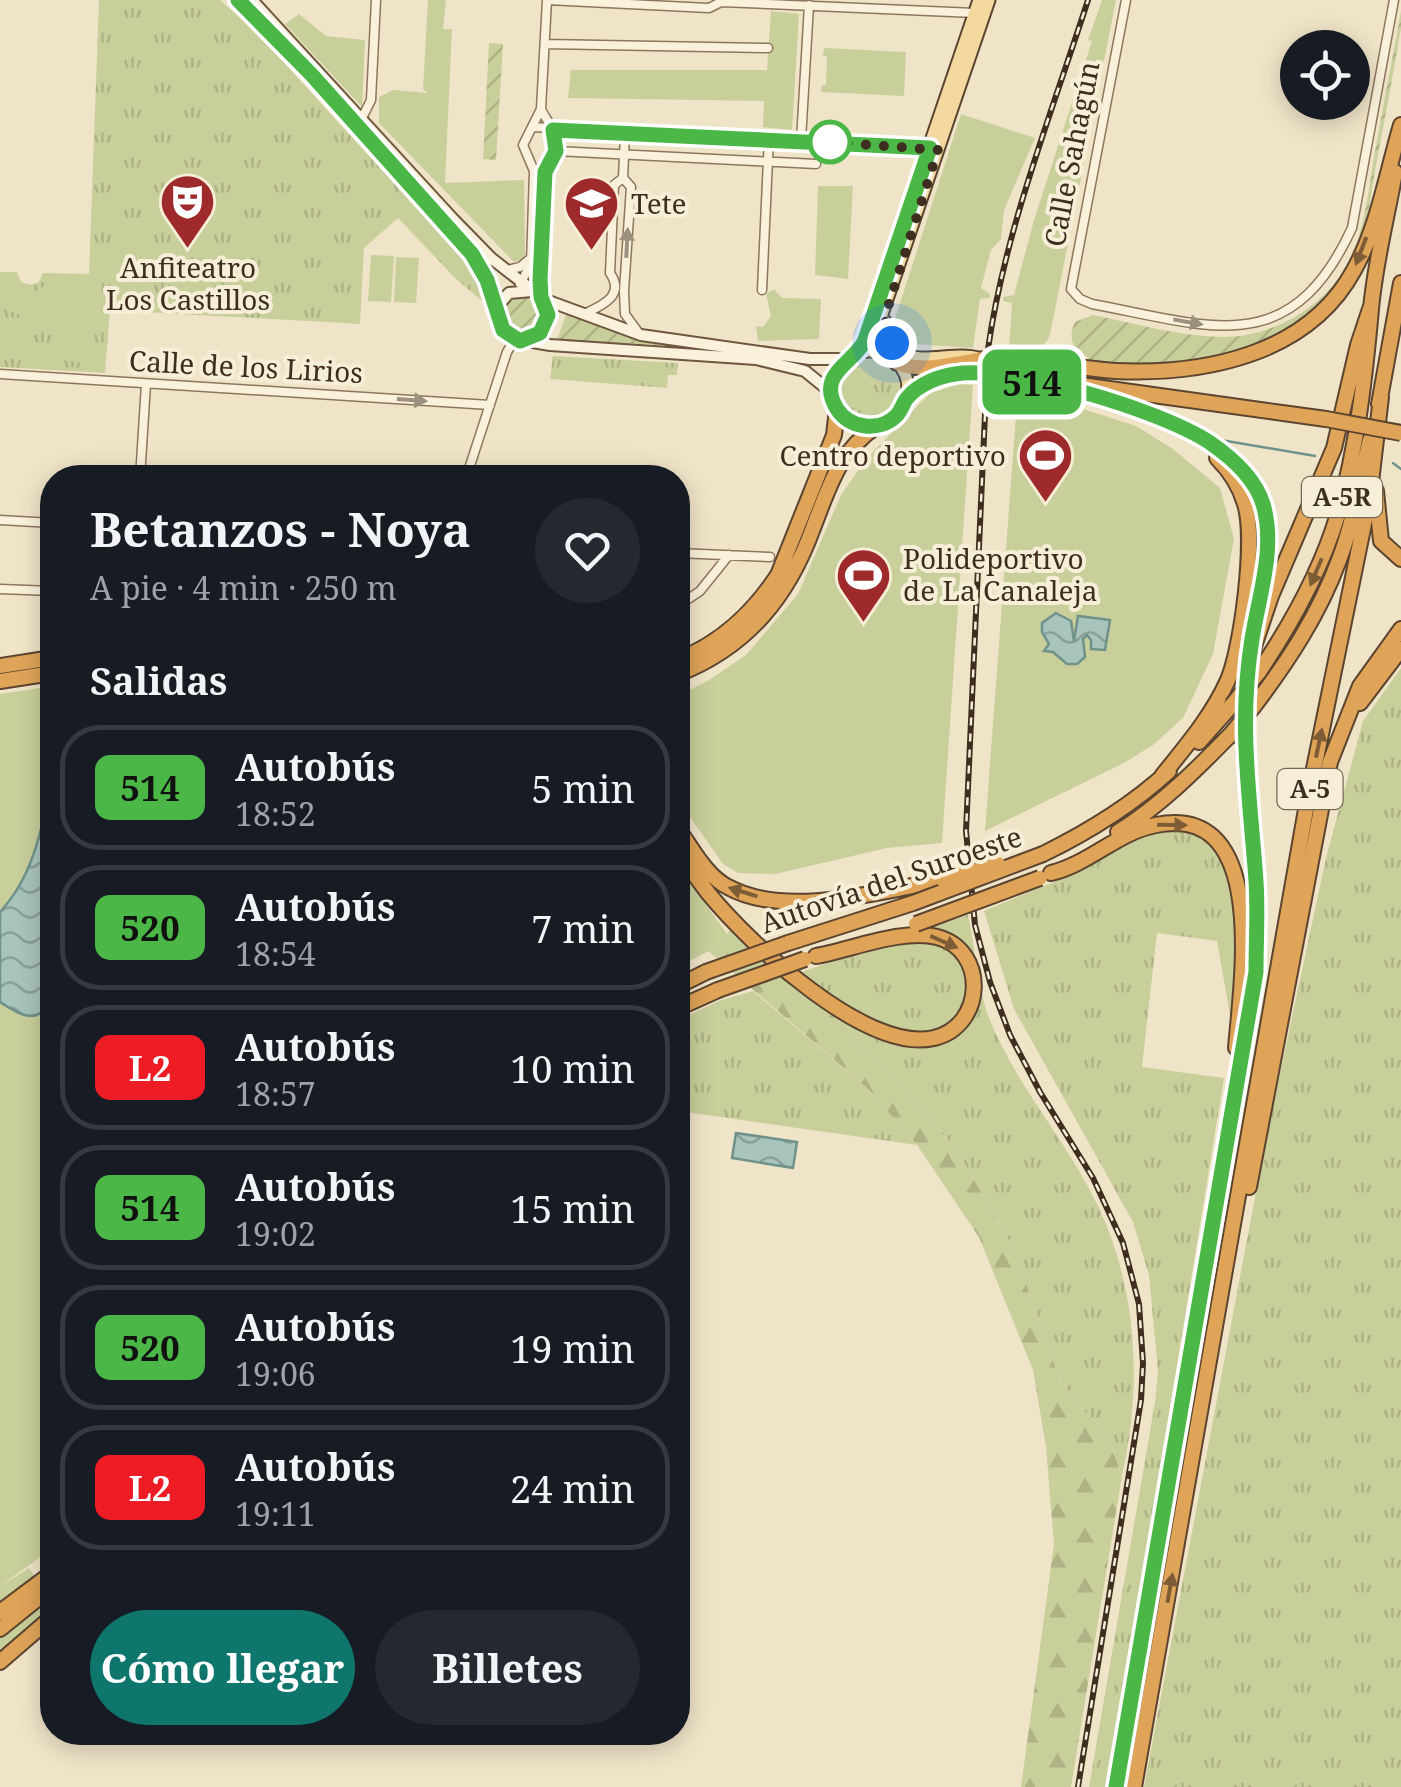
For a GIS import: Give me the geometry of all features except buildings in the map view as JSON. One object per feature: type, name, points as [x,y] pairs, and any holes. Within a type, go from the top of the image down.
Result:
[{"type":"highway","points":[[897,363],[926,368],[1012,357],[1104,370],[1162,372],[1195,369],[1249,355],[1293,334],[1330,303],[1356,266],[1401,125]]},
{"type":"highway","name":"Autovía del Suroeste","points":[[690,980],[1043,854],[1084,832],[1162,776],[1232,705],[1254,669],[1283,637],[1312,582],[1338,512],[1370,347],[1372,306],[1401,134]]},
{"type":"highway","name":"Autovía del Suroeste","points":[[690,1003],[1046,875],[1143,816],[1186,780],[1254,706],[1290,658],[1323,599],[1341,556],[1381,397],[1401,283]]},
{"type":"highway","name":"Autovía del Suroeste","points":[[1116,1787],[1256,972],[1256,886],[1243,734],[1254,669],[1270,596],[1334,448],[1358,345],[1372,306]]},
{"type":"highway","points":[[981,359],[1150,386],[1214,402]]},
{"type":"highway","points":[[907,397],[950,375],[982,372],[1214,402],[1401,433]]},
{"type":"highway","points":[[1006,376],[1110,400],[1183,428],[1209,442],[1245,474],[1263,506],[1268,541],[1254,669]]},
{"type":"highway","name":"Autovía del Suroeste","points":[[1134,1787],[1212,1359],[1301,833],[1375,465],[1381,397]]},
{"type":"highway","points":[[690,654],[735,626],[778,575],[834,435],[837,409]]},
{"type":"highway","points":[[690,668],[734,646],[772,608],[790,581],[842,458],[876,426]]},
{"type":"highway","points":[[1162,776],[1216,703],[1230,676],[1248,553],[1246,507],[1235,482],[1213,453],[1183,428]]},
{"type":"highway","points":[[1375,465],[1381,541],[1401,560]]},
{"type":"highway","points":[[1212,1359],[1223,1324],[1330,762],[1360,686],[1401,630]]},
{"type":"highway","points":[[1330,762],[1362,698],[1401,648]]},
{"type":"highway","points":[[0,666],[40,660]]},
{"type":"highway","points":[[0,682],[40,675]]},
{"type":"highway","points":[[1046,875],[1070,868],[1129,835],[1158,824],[1191,826],[1219,844],[1237,876],[1243,918],[1232,1107]]},
{"type":"highway","points":[[690,845],[725,886],[746,895],[778,900],[830,901],[943,880],[1043,854]]},
{"type":"highway","points":[[690,867],[746,934],[810,990],[876,1030],[910,1040],[931,1039],[958,1026],[972,1004],[970,964],[950,941],[932,935],[905,936],[811,958]]},
{"type":"highway","points":[[0,1612],[40,1582]]},
{"type":"highway","points":[[0,1629],[40,1597]]},
{"type":"highway","points":[[0,1652],[40,1624]]},
{"type":"highway","points":[[0,1662],[40,1627]]},
{"type":"main road","points":[[882,352],[878,329],[979,0]]},
{"type":"main road","points":[[859,353],[989,0]]},
{"type":"main road","points":[[895,278],[885,328],[886,336],[898,350],[918,360],[964,354],[981,359]]},
{"type":"main road","points":[[882,352],[897,363],[908,384],[907,397],[897,416],[876,426],[858,425],[837,409],[832,393],[834,378],[846,359],[859,353],[882,352]]},
{"type":"street","points":[[238,0],[507,270],[518,286],[641,335],[810,359],[846,359]]},
{"type":"street","points":[[252,0],[480,265],[497,307],[500,326],[515,340],[768,361],[805,371],[832,393]]},
{"type":"street","points":[[358,122],[371,100],[376,0]]},
{"type":"street","points":[[497,307],[518,286],[531,264],[532,160],[524,145],[541,110],[547,0],[709,8],[721,1],[842,3],[974,13]]},
{"type":"street","points":[[925,0],[925,11]]},
{"type":"street","name":"Calle Sahagún","points":[[1126,0],[1070,285],[1073,294],[1092,304],[1217,327],[1240,326],[1284,312],[1322,282],[1352,228],[1394,0]]},
{"type":"street","points":[[800,140],[809,5]]},
{"type":"street","points":[[545,44],[768,48]]},
{"type":"street","points":[[528,340],[546,325],[548,310],[539,296],[544,188],[548,161],[556,151],[553,130],[541,110]]},
{"type":"street","points":[[533,127],[934,150]]},
{"type":"street","points":[[624,134],[624,178],[631,187],[625,314],[641,335]]},
{"type":"street","points":[[762,290],[769,138]]},
{"type":"street","points":[[556,151],[816,164]]},
{"type":"street","points":[[532,160],[548,161]]},
{"type":"street","points":[[584,314],[611,299],[615,280],[610,273],[614,185],[624,178]]},
{"type":"street","points":[[507,270],[520,267],[530,258]]},
{"type":"street","points":[[615,280],[626,277]]},
{"type":"street","points":[[470,465],[515,340]]},
{"type":"street","name":"Calle de los Lirios","points":[[0,374],[490,405]]},
{"type":"street","points":[[141,465],[146,384]]},
{"type":"street","points":[[0,520],[40,522]]},
{"type":"street","points":[[690,553],[770,558]]},
{"type":"street","points":[[690,598],[730,555]]},
{"type":"street","points":[[0,589],[40,591]]},
{"type":"green space","points":[[99,0],[220,0],[255,31],[463,259],[476,280],[482,301],[398,218],[364,248],[360,324],[110,310],[105,373],[0,367],[0,272],[17,272],[21,282],[30,285],[39,282],[43,273],[89,274]]},
{"type":"green space","points":[[428,0],[446,0],[443,29],[452,29],[445,183],[524,180],[525,258],[514,262],[379,123],[379,97],[393,90],[428,93],[423,89]]},
{"type":"green space","points":[[1102,0],[1116,0],[1050,335],[1038,348],[1009,350],[1012,303],[1003,301],[1003,297],[1014,295]]},
{"type":"green space","points":[[771,11],[799,14],[792,130],[763,127],[764,101],[568,98],[571,70],[767,70]]},
{"type":"green space","points":[[1401,11],[1367,217],[1358,247],[1338,283],[1311,311],[1280,332],[1244,348],[1167,364],[1088,363],[1089,358],[1075,348],[1072,333],[1075,322],[1093,315],[1189,334],[1242,336],[1284,322],[1321,298],[1348,263],[1357,243]]},
{"type":"green space","points":[[299,14],[326,36],[365,40],[362,107],[285,24]]},
{"type":"green space","points":[[489,43],[503,44],[496,160],[483,159]]},
{"type":"green space","points":[[824,48],[906,52],[904,96],[821,92],[822,85],[826,85]]},
{"type":"green space","points":[[961,114],[1035,138],[1004,210],[1001,239],[991,250],[981,288],[990,298],[980,299],[973,348],[901,343],[892,328]]},
{"type":"green space","points":[[818,186],[853,186],[848,279],[815,275]]},
{"type":"green space","points":[[371,255],[394,256],[391,302],[368,301]]},
{"type":"green space","points":[[396,257],[419,258],[416,303],[394,302]]},
{"type":"green space","points":[[50,282],[102,283],[100,316],[91,326],[78,320],[58,333],[0,306],[0,287],[34,293]]},
{"type":"green space","points":[[774,289],[782,298],[821,299],[819,339],[758,341],[756,326],[763,327],[771,316],[766,294]]},
{"type":"green space","points":[[523,296],[536,302],[542,315],[536,328],[523,334],[510,328],[504,315],[510,302]]},
{"type":"green space","points":[[567,312],[614,331],[679,346],[557,340]]},
{"type":"green space","points":[[10,333],[58,357],[78,351],[95,336],[97,365],[32,356],[23,360],[0,358],[0,335]]},
{"type":"green space","points":[[553,356],[678,363],[677,375],[668,375],[667,388],[550,379]]},
{"type":"green space","points":[[870,359],[891,368],[900,389],[891,410],[870,419],[849,410],[840,389],[849,368]]},
{"type":"green space","name":"Polideportivo de La Canaleja","points":[[959,384],[973,385],[942,843],[887,848],[775,874],[738,873],[723,864],[690,817],[690,690],[746,655],[798,594],[841,495],[866,459],[930,393]]},
{"type":"green space","points":[[1018,388],[1136,426],[1173,449],[1220,488],[1234,539],[1213,654],[1183,718],[1153,745],[1124,763],[985,831]]},
{"type":"green space","points":[[1401,668],[1401,1787],[1144,1787],[1265,1144],[1326,858],[1363,721]]},
{"type":"green space","points":[[40,688],[40,1558],[0,1586],[0,694]]},
{"type":"green space","points":[[1153,831],[1191,833],[1211,847],[1225,867],[1237,919],[1237,977],[1232,1026],[1217,941],[1157,933],[1142,1067],[1224,1078],[1108,1787],[1089,1787],[1155,1402],[1158,1371],[1149,1275],[1133,1222],[1014,1009],[984,911],[1080,871]]},
{"type":"green space","points":[[690,882],[727,934],[718,946],[690,961]]},
{"type":"green space","points":[[968,915],[990,1020],[1014,1068],[1086,1182],[1121,1271],[1134,1374],[1122,1476],[1112,1447],[1098,1424],[1059,1378],[1014,1249],[958,1152],[893,1077],[854,1042],[844,1019],[790,976]]},
{"type":"green space","points":[[732,927],[844,1019],[854,1042],[893,1077],[958,1152],[1014,1249],[1059,1378],[1112,1447],[1122,1476],[1071,1787],[1021,1787],[1054,1544],[1046,1447],[1033,1370],[979,1237],[917,1145],[867,1088],[707,950],[718,946]]},
{"type":"green space","points":[[753,991],[867,1088],[917,1145],[690,1113],[690,1014]]},
{"type":"green space","points":[[29,1568],[40,1585],[40,1637],[0,1669],[0,1586]]},
{"type":"water","points":[[1056,613],[1071,621],[1074,641],[1078,616],[1110,620],[1105,650],[1091,649],[1087,635],[1083,639],[1085,657],[1077,664],[1067,664],[1053,652],[1044,651],[1049,644],[1042,623]]},
{"type":"water","points":[[40,832],[40,1014],[26,1016],[0,1002],[0,912],[27,872]]},
{"type":"water","points":[[736,1133],[797,1142],[793,1168],[732,1158]]},
{"type":"waterway","points":[[1221,440],[1315,456]]},
{"type":"waterway","points":[[1393,463],[1401,469]]},
{"type":"railway","points":[[1078,1787],[1141,1400],[1139,1304],[1123,1243],[1093,1178],[1010,1035],[990,982],[975,925],[966,831],[988,349],[1017,217],[1088,0]]},
{"type":"bus line","name":"514","points":[[238,0],[311,74],[472,254],[487,280],[500,326],[510,338],[528,340],[540,333],[548,320],[540,280],[545,172],[557,142],[553,130],[930,148],[865,340],[859,353],[840,365],[834,378],[833,398],[843,416],[858,425],[884,424],[897,416],[907,397],[920,387],[950,375],[982,372],[1110,400],[1183,428],[1229,458],[1254,486],[1263,506],[1268,541],[1266,574],[1248,666],[1243,734],[1256,886],[1256,972],[1116,1787]]},
{"type":"place","name":"Anfiteatro Los Castillos","points":[[188,251]]},
{"type":"place","name":"Tete","points":[[592,253]]},
{"type":"place","name":"Centro deportivo","points":[[1045,505]]},
{"type":"place","name":"Polideportivo de La Canaleja","points":[[864,624]]},
{"type":"route","points":[[830,142],[938,150],[888,307],[885,328],[892,343]]}]
